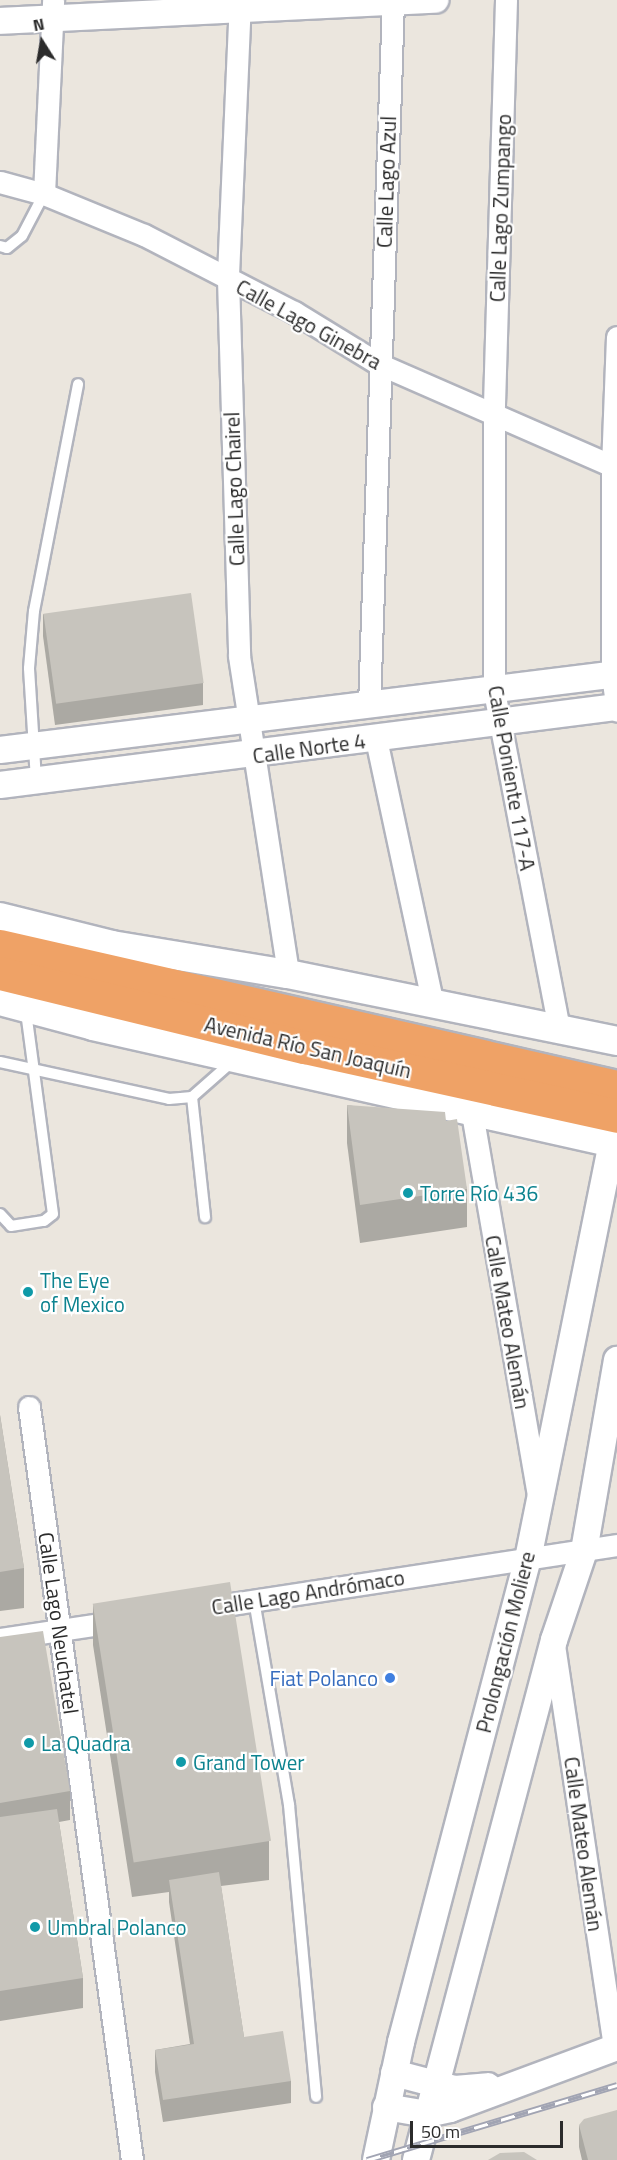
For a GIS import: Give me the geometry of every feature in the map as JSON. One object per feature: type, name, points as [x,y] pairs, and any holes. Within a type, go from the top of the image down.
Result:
[{"type":"highway","name":"Avenida Río San Joaquín","points":[[0,946],[308,1034],[616,1131]]},
{"type":"highway","name":"Avenida Río San Joaquín","points":[[0,973],[308,1034],[617,1087]]},
{"type":"main road","points":[[0,917],[112,945],[288,974],[617,1041]]},
{"type":"main road","name":"Avenida Río San Joaquín","points":[[13,1005],[472,1113],[616,1131]]},
{"type":"street","points":[[0,21],[53,9],[435,0]]},
{"type":"street","name":"Calle Lago Zumpango","points":[[494,416],[506,0]]},
{"type":"street","name":"Calle Lago Azul","points":[[369,706],[393,1]]},
{"type":"street","name":"Calle Lago Chairel","points":[[240,4],[228,279],[239,656],[247,722],[288,974]]},
{"type":"street","points":[[44,194],[53,9]]},
{"type":"street","name":"Calle Lago Ginebra","points":[[0,182],[44,194],[144,235],[294,312],[379,364],[615,468]]},
{"type":"street","points":[[617,337],[615,468],[617,708]]},
{"type":"street","name":"Calle Poniente 117-A","points":[[494,416],[494,691],[498,724],[559,1028]]},
{"type":"street","name":"Calle Norte 4","points":[[0,750],[247,722],[615,674]]},
{"type":"street","name":"Calle Norte 4","points":[[0,785],[254,756],[617,708]]},
{"type":"street","points":[[376,740],[433,1004]]},
{"type":"street","name":"Calle Mateo Alemán","points":[[472,1113],[538,1496]]},
{"type":"street","name":"Prolongación Moliere","points":[[376,2160],[394,2073],[528,1559],[538,1496],[616,1131]]},
{"type":"street","points":[[416,2160],[434,2083],[554,1640],[584,1551],[617,1360]]},
{"type":"street","name":"Calle Lago Neuchatel","points":[[29,1407],[132,2160]]},
{"type":"street","name":"Calle Lago Andrómaco","points":[[185,1611],[617,1545]]},
{"type":"street","points":[[0,1639],[140,1618]]},
{"type":"street","name":"Calle Mateo Alemán","points":[[554,1640],[615,2048]]},
{"type":"street","points":[[387,2107],[427,2114],[615,2048]]},
{"type":"street","points":[[394,2073],[455,2089],[521,2082]]},
{"type":"lane","points":[[0,246],[7,248],[22,236],[44,194]]},
{"type":"lane","points":[[36,781],[32,746],[29,668],[34,611],[78,384]]},
{"type":"lane","points":[[0,1215],[11,1226],[44,1221],[53,1214],[34,1069],[13,1005]]},
{"type":"lane","points":[[0,1062],[169,1099],[192,1097],[235,1059]]},
{"type":"lane","points":[[192,1097],[205,1217]]},
{"type":"lane","points":[[254,1600],[289,1804],[316,2097]]},
{"type":"building","points":[[191,593],[204,683],[56,704],[43,614]]},
{"type":"building","points":[[347,1105],[445,1112],[446,1121],[457,1119],[467,1189],[360,1205]]},
{"type":"building","points":[[0,1415],[24,1568],[0,1572]]},
{"type":"building","name":"Grand Tower","points":[[230,1582],[271,1841],[134,1863],[93,1604]]},
{"type":"building","name":"La Quadra","points":[[43,1631],[70,1791],[0,1803],[0,1637]]},
{"type":"building","name":"Umbral Polanco","points":[[57,1809],[83,1978],[0,1991],[0,1817]]},
{"type":"building","points":[[219,1872],[244,2037],[283,2031],[291,2081],[163,2100],[155,2050],[194,2044],[169,1880]]},
{"type":"building","points":[[617,2110],[617,2160],[588,2160],[579,2125],[584,2119]]},
{"type":"building","points":[[524,2152],[537,2160],[488,2160],[500,2153]]},
{"type":"railway","points":[[367,2160],[617,2085]]},
{"type":"place","name":"Torre Río 436","points":[[408,1193]]},
{"type":"place","name":"The Eye of Mexico","points":[[28,1292]]},
{"type":"place","name":"Fiat Polanco","points":[[390,1678]]},
{"type":"place","name":"La Quadra","points":[[29,1743]]},
{"type":"place","name":"Grand Tower","points":[[181,1762]]},
{"type":"place","name":"Umbral Polanco","points":[[35,1927]]}]
